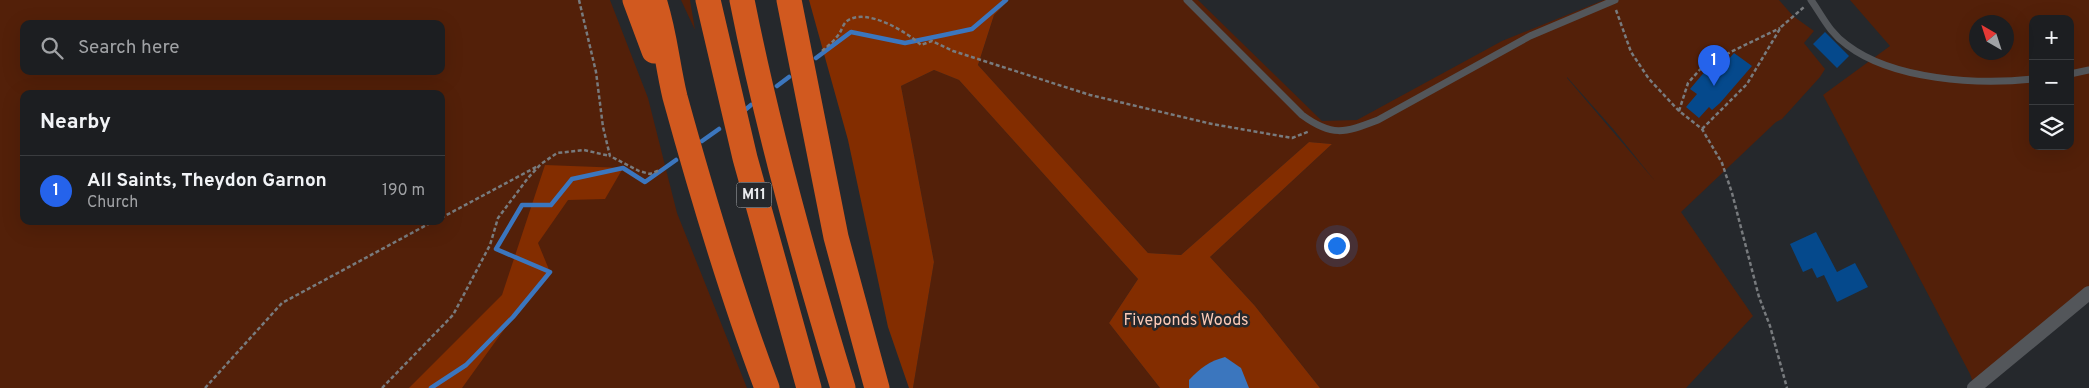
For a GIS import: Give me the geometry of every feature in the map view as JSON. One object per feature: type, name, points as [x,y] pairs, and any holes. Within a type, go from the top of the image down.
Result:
[{"type":"highway","points":[[636,0],[649,39],[674,94]]},
{"type":"highway","points":[[654,0],[663,27],[674,94],[728,276],[767,388]]},
{"type":"highway","name":"M11","points":[[708,0],[745,158],[809,388]]},
{"type":"highway","name":"M11","points":[[742,0],[766,108],[798,233],[843,388]]},
{"type":"highway","points":[[789,0],[836,237],[877,388]]},
{"type":"street","points":[[1974,388],[2089,293]]},
{"type":"lane","points":[[1187,0],[1302,115],[1317,126],[1339,131],[1353,129],[1378,120],[1467,69],[1530,36],[1614,0]]},
{"type":"lane","points":[[1812,0],[1827,27],[1846,45],[1865,56],[1890,66],[1917,73],[1964,80],[2029,79]]},
{"type":"lane","points":[[2074,73],[2089,70]]},
{"type":"path","points":[[579,0],[596,72],[603,127],[610,156]]},
{"type":"path","points":[[1614,0],[1631,52],[1649,79],[1680,111],[1702,129],[1722,162],[1786,388]]},
{"type":"path","points":[[1702,129],[1748,84],[1781,27],[1812,0]]},
{"type":"path","points":[[822,51],[839,35],[846,22],[854,18],[873,19],[907,33],[921,45],[932,41],[953,51],[1090,95],[1212,124],[1292,138],[1306,133],[1317,126]]},
{"type":"path","points":[[1680,111],[1688,83],[1704,65],[1781,27]]},
{"type":"path","points":[[445,216],[541,164],[557,153],[584,150],[610,156],[639,171],[650,174],[660,170]]},
{"type":"path","points":[[382,388],[453,315],[490,245],[498,218],[541,164]]},
{"type":"path","points":[[205,388],[282,303],[427,225]]},
{"type":"shaded area","points":[[0,0],[610,0],[648,98],[677,213],[747,388],[0,388]]},
{"type":"shaded area","points":[[681,0],[690,0],[695,30]]},
{"type":"shaded area","points":[[1010,0],[1198,0],[1322,121],[1357,120],[1502,41],[1604,0],[1779,0],[1793,16],[1814,31],[1804,43],[1825,69],[1782,119],[1776,122],[1681,212],[1753,316],[1686,388],[1320,388],[1255,306],[1210,257],[1332,144],[1309,142],[1181,255],[1148,253],[978,65],[994,15]],"holes":[[[1567,77],[1614,130],[1655,181]]]},
{"type":"shaded area","points":[[1850,0],[2089,0],[2089,295],[1975,388],[1970,374],[1823,95],[1890,46]]},
{"type":"shaded area","points":[[934,70],[959,80],[1138,279],[1109,323],[1160,388],[913,388],[934,262],[901,86]]},
{"type":"green space","name":"Fiveponds Woods","points":[[809,0],[1009,0],[994,15],[978,65],[1148,253],[1181,255],[1309,142],[1332,144],[1210,257],[1255,306],[1320,388],[1160,388],[1109,323],[1138,279],[959,80],[934,70],[901,86],[934,262],[913,388],[909,388],[888,327],[848,140]]},
{"type":"green space","points":[[545,165],[623,168],[605,199],[568,200],[538,243],[550,272],[513,317],[462,388],[409,388],[502,295]]},
{"type":"water","points":[[1225,357],[1241,368],[1249,388],[1189,388],[1189,380],[1197,372],[1210,363]]},
{"type":"building","points":[[1825,32],[1849,56],[1837,68],[1813,44]]},
{"type":"building","points":[[1734,53],[1752,66],[1720,103],[1712,110],[1709,107],[1699,118],[1686,107],[1697,94],[1690,89],[1712,63],[1715,65],[1722,57],[1727,61]]},
{"type":"building","points":[[1816,232],[1837,272],[1855,263],[1868,287],[1837,302],[1824,275],[1817,278],[1812,268],[1803,272],[1790,244]]},
{"type":"waterway","points":[[816,58],[851,32],[905,43],[972,29],[1006,0]]},
{"type":"waterway","points":[[777,86],[789,77]]},
{"type":"waterway","points":[[745,110],[751,105]]},
{"type":"waterway","points":[[702,141],[719,129]]},
{"type":"waterway","points":[[431,388],[466,365],[513,317],[550,272],[496,249],[522,205],[551,205],[572,179],[623,168],[645,182],[676,160]]},
{"type":"place","name":"All Saints, Theydon Garnon","points":[[1714,86]]}]
